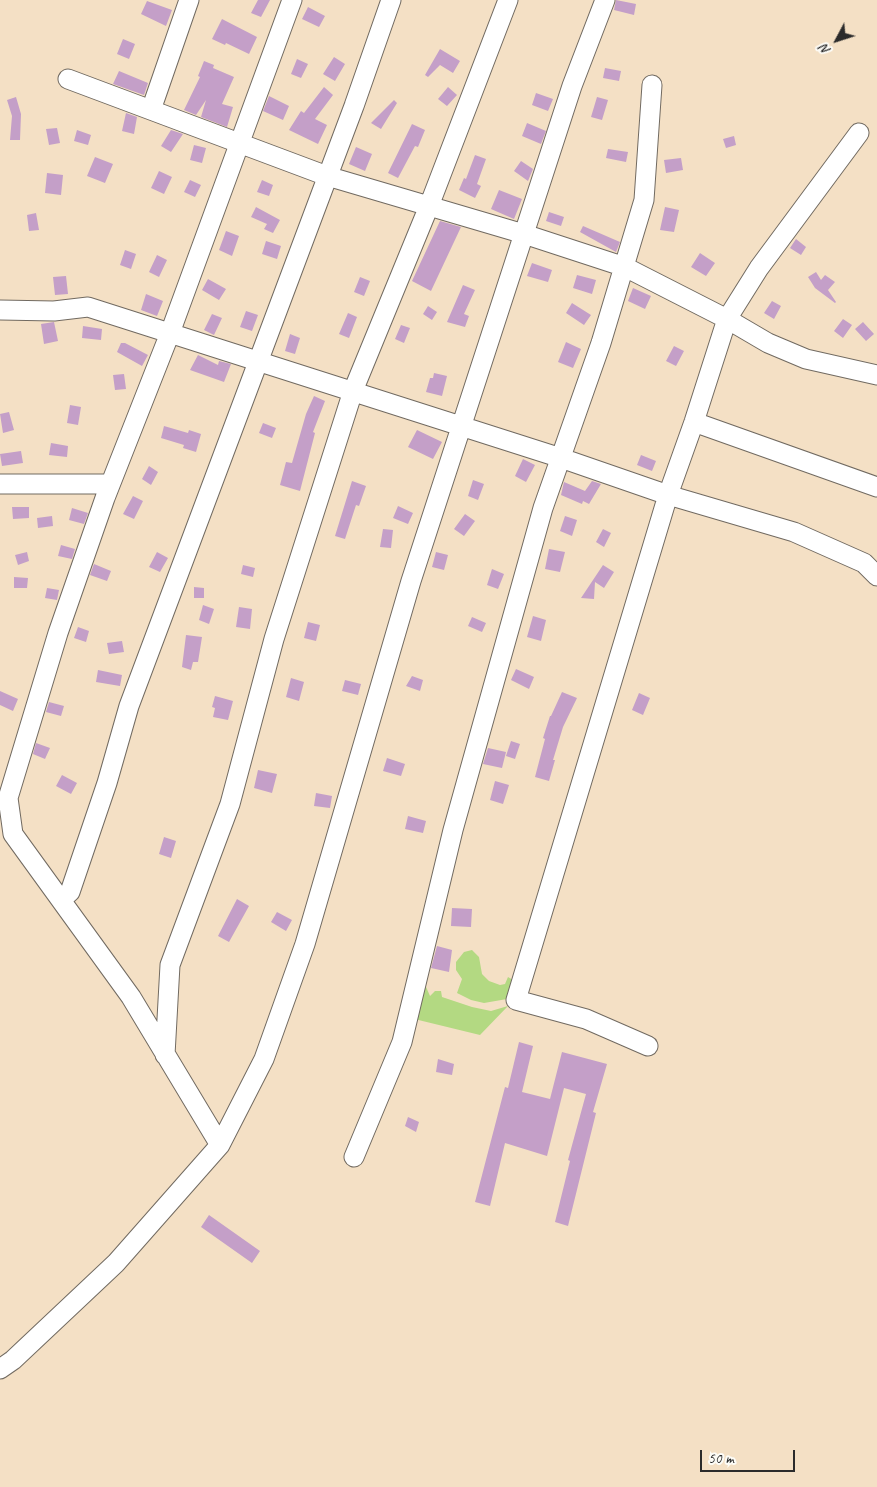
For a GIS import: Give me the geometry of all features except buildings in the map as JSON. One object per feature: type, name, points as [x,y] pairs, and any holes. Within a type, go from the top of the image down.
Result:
[{"type":"street","points":[[151,110],[189,0]]},
{"type":"street","points":[[220,1145],[131,998],[13,834],[8,798],[58,633],[110,484],[170,333],[292,0]]},
{"type":"street","points":[[61,900],[70,892],[107,783],[129,706],[257,360],[354,106],[391,0]]},
{"type":"street","points":[[165,1055],[170,965],[230,804],[274,639],[353,391],[429,206],[508,0]]},
{"type":"street","points":[[0,1369],[14,1360],[116,1263],[220,1145],[264,1059],[305,944],[411,581],[572,86],[605,0]]},
{"type":"street","points":[[68,79],[327,176],[524,234],[625,267],[727,319],[768,343],[806,359],[877,375]]},
{"type":"street","points":[[354,1157],[402,1042],[452,830],[540,518],[601,344],[644,200],[652,85]]},
{"type":"street","points":[[648,1046],[586,1019],[516,1000],[668,495],[727,319],[758,268],[859,133]]},
{"type":"street","points":[[0,310],[54,311],[88,307],[560,458],[668,495],[794,532],[864,563],[877,576]]},
{"type":"street","points":[[694,422],[877,487]]},
{"type":"street","points":[[0,484],[110,484]]},
{"type":"green space","points":[[472,950],[479,957],[482,974],[489,981],[500,985],[505,984],[508,977],[513,980],[511,995],[507,999],[484,1003],[471,1000],[457,993],[462,979],[456,970],[456,962],[464,952]]},
{"type":"green space","points":[[423,980],[430,996],[435,991],[441,991],[442,997],[491,1011],[508,1006],[480,1035],[402,1016]]}]
